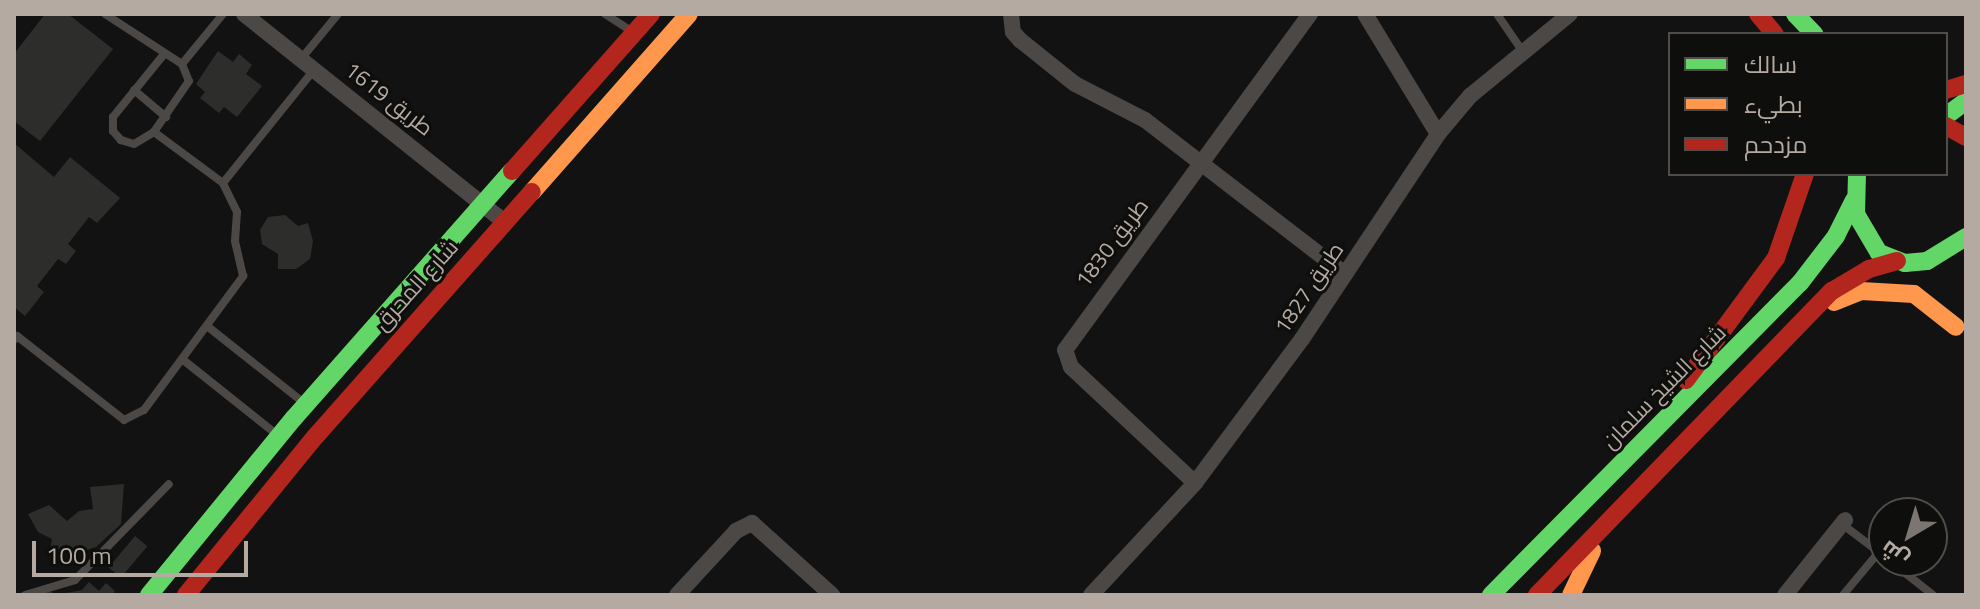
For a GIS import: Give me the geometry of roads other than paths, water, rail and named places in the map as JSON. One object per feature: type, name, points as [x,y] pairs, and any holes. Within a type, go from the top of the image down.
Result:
[{"type":"main road","name":"شارع المحرق","points":[[149,595],[300,411],[651,14]]},
{"type":"main road","name":"شارع المحرق","points":[[186,595],[315,437],[689,14]]},
{"type":"main road","points":[[1757,14],[1773,32]]},
{"type":"main road","points":[[1795,14],[1812,32]]},
{"type":"main road","points":[[1948,114],[1966,101]]},
{"type":"main road","points":[[1948,127],[1966,137]]},
{"type":"main road","points":[[1635,449],[1776,258],[1804,176]]},
{"type":"main road","points":[[1857,176],[1854,200],[1871,246],[1901,262],[1961,334]]},
{"type":"main road","name":"شارع الشيخ سلمان","points":[[1491,595],[1814,269],[1854,200]]},
{"type":"main road","points":[[1537,595],[1777,345],[1844,282],[1901,262],[1927,261],[1966,237]]},
{"type":"main road","points":[[1777,345],[1837,301],[1861,291],[1914,294],[1961,334]]},
{"type":"main road","points":[[300,411],[315,437]]},
{"type":"main road","points":[[1571,595],[1607,524]]},
{"type":"street","name":"طريق 1619","points":[[244,14],[505,222]]},
{"type":"street","points":[[1011,14],[1013,32],[1020,40],[1075,84],[1125,107],[1345,274]]},
{"type":"street","name":"طريق 1830","points":[[1195,483],[1071,367],[1065,350],[1310,14]]},
{"type":"street","points":[[1365,14],[1438,134]]},
{"type":"street","name":"طريق 1827","points":[[1091,595],[1195,483],[1345,274],[1438,134],[1470,96],[1570,14]]},
{"type":"street","points":[[1785,595],[1843,522]]},
{"type":"street","points":[[677,595],[736,531],[752,523],[832,595]]},
{"type":"lane","points":[[105,14],[182,64],[189,81],[154,132],[134,144],[113,131],[113,117],[165,53]]},
{"type":"lane","points":[[182,64],[223,14]]},
{"type":"lane","points":[[223,183],[308,64],[338,14]]},
{"type":"lane","points":[[605,14],[634,33]]},
{"type":"lane","points":[[1497,14],[1524,53]]},
{"type":"lane","points":[[134,90],[166,117]]},
{"type":"lane","points":[[15,336],[124,420],[144,410],[243,276],[235,241],[237,212],[223,183],[154,132]]},
{"type":"lane","points":[[207,326],[300,411]]},
{"type":"lane","points":[[182,359],[279,436]]},
{"type":"lane","points":[[25,595],[34,588],[75,580],[169,484]]},
{"type":"lane","points":[[1843,522],[1868,543]]},
{"type":"lane","points":[[1843,595],[1868,569]]},
{"type":"lane","points":[[1910,577],[1933,595]]}]
